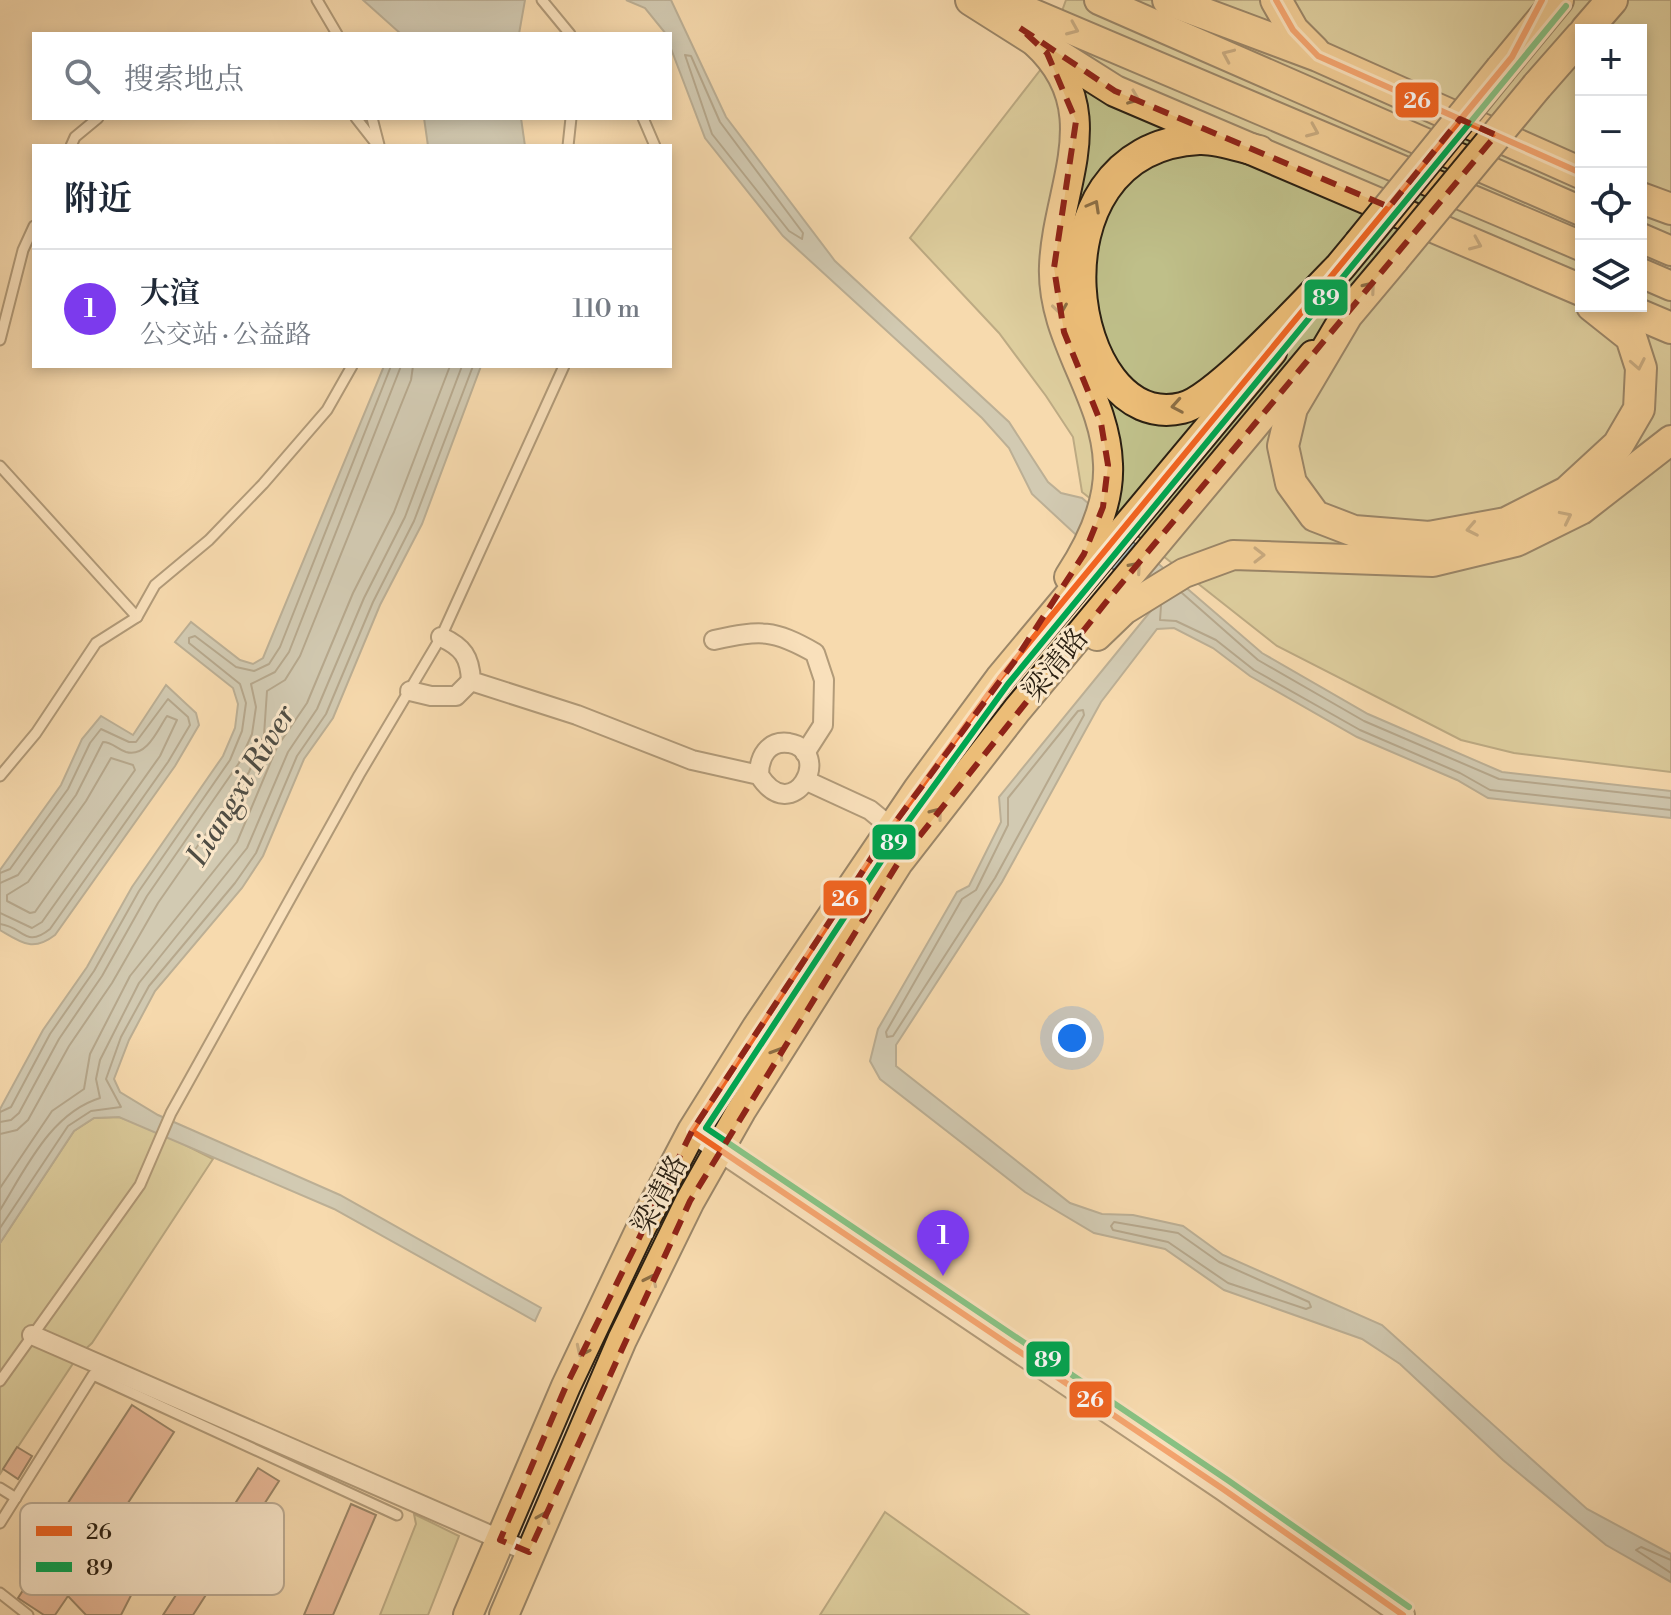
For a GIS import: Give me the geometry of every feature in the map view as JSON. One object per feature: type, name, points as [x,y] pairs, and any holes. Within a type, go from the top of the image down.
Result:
[{"type":"highway","points":[[971,0],[1020,28],[1115,91],[1575,287]]},
{"type":"highway","points":[[1168,0],[1318,56],[1575,170]]},
{"type":"highway","points":[[1276,0],[1293,30],[1318,56]]},
{"type":"highway","points":[[1506,63],[1542,0]]},
{"type":"highway","points":[[1259,151],[1201,138],[1151,148],[1110,177],[1086,220],[1080,271],[1085,325],[1105,375],[1126,395],[1152,409],[1183,408],[1212,393],[1350,255],[1558,0]]},
{"type":"highway","points":[[1591,24],[1612,0]]},
{"type":"highway","points":[[1575,43],[1347,315],[1292,408],[1283,446],[1291,483],[1315,516],[1354,531],[1429,537],[1506,523],[1567,492],[1618,445],[1639,409],[1641,368],[1631,337],[1600,312]]},
{"type":"highway","points":[[1647,200],[1671,209]]},
{"type":"highway","points":[[1535,270],[1575,295]]},
{"type":"highway","points":[[1633,312],[1671,328]]},
{"type":"main road","points":[[1001,0],[1575,243]]},
{"type":"main road","points":[[1099,0],[1575,208]]},
{"type":"main road","points":[[1014,662],[1084,554],[1103,507],[1108,465],[1101,423],[1064,332],[1054,268],[1061,213],[1075,163],[1076,121],[1065,84],[1047,53],[1020,28]]},
{"type":"main road","points":[[1646,240],[1671,251]]},
{"type":"main road","name":"梁清路","points":[[504,1615],[622,1340],[719,1150],[902,836],[1014,662],[1350,255]]},
{"type":"main road","points":[[1647,276],[1671,286]]},
{"type":"main road","points":[[1117,603],[1161,538],[1347,315]]},
{"type":"main road","points":[[1117,603],[1233,555],[1433,562],[1516,542],[1581,510],[1671,440]]},
{"type":"main road","name":"梁清路","points":[[468,1615],[572,1372],[640,1230],[692,1131],[757,1027],[902,836],[1117,603]]},
{"type":"street","points":[[714,640],[750,633],[783,634],[815,653],[824,680],[823,725],[805,753]]},
{"type":"street","points":[[410,691],[431,696],[456,696],[471,681],[470,662],[459,645],[441,637]]},
{"type":"street","points":[[471,681],[577,715],[692,760],[759,775]]},
{"type":"street","points":[[780,742],[794,744],[805,753],[810,767],[807,781],[796,791],[781,794],[767,788],[759,775],[759,760],[767,748],[780,742]]},
{"type":"street","points":[[807,781],[870,810],[902,836]]},
{"type":"street","points":[[692,1131],[1223,1489],[1403,1615]]},
{"type":"street","points":[[32,1335],[529,1552]]},
{"type":"lane","points":[[317,0],[336,32]]},
{"type":"lane","points":[[542,0],[568,32]]},
{"type":"lane","points":[[72,144],[75,137],[96,120]]},
{"type":"lane","points":[[358,120],[377,144]]},
{"type":"lane","points":[[372,120],[378,144]]},
{"type":"lane","points":[[568,144],[571,120]]},
{"type":"lane","points":[[644,120],[654,144]]},
{"type":"lane","points":[[0,340],[23,250],[32,230]]},
{"type":"lane","points":[[0,776],[36,733],[96,643],[137,617],[155,585],[209,540],[299,445],[327,410],[351,368]]},
{"type":"lane","points":[[0,1381],[116,1223],[140,1185],[171,1113],[351,788],[441,637],[563,368]]},
{"type":"lane","points":[[0,466],[137,617]]},
{"type":"lane","points":[[0,1523],[93,1375],[397,1515]]},
{"type":"lane","points":[[0,1488],[16,1498]]},
{"type":"lane","points":[[0,1593],[28,1615]]},
{"type":"highlighted area","points":[[1020,28],[1115,91],[1389,207],[1460,119],[1496,135],[1111,596],[898,863],[690,1201],[529,1552],[500,1540],[566,1386],[692,1131],[891,828],[1014,662],[1084,554],[1103,507],[1108,465],[1101,423],[1064,332],[1054,268],[1076,121],[1047,53]]},
{"type":"green space","points":[[1066,0],[1671,0],[1671,772],[1514,753],[1461,740],[1277,646],[1082,492],[1073,437],[1046,396],[999,333],[910,238],[1041,69]]},
{"type":"green space","points":[[119,1117],[154,1129],[213,1159],[92,1343],[78,1356],[0,1474],[0,1243],[74,1131],[94,1118]]},
{"type":"green space","points":[[885,1512],[1029,1615],[820,1615]]},
{"type":"green space","points":[[414,1514],[459,1536],[428,1615],[380,1615],[416,1524]]},
{"type":"water","points":[[363,0],[525,0],[519,32],[399,32]]},
{"type":"water","points":[[626,0],[671,0],[726,117],[835,261],[1009,422],[1048,482],[1061,493],[1082,498],[1262,653],[1368,714],[1502,772],[1671,791],[1671,818],[1488,798],[1457,780],[1357,737],[1250,676],[1213,648],[1174,628],[1157,629],[1101,702],[1002,882],[896,1045],[896,1066],[1070,1203],[1102,1214],[1133,1215],[1183,1226],[1223,1255],[1382,1325],[1587,1509],[1671,1554],[1671,1582],[1606,1545],[1503,1460],[1400,1364],[1362,1339],[1224,1290],[1165,1249],[1094,1233],[1025,1192],[880,1079],[870,1061],[878,1029],[957,892],[969,886],[1001,822],[999,797],[1154,607],[1032,494],[1009,448],[982,418],[783,236],[705,138],[672,51],[672,32],[664,32],[645,8]]},
{"type":"water","points":[[424,120],[521,120],[525,144],[428,144]]},
{"type":"water","name":"Liangxi River","points":[[383,368],[480,368],[422,524],[380,605],[333,718],[304,759],[263,856],[242,888],[155,991],[129,1040],[114,1079],[120,1092],[158,1115],[340,1195],[541,1308],[535,1321],[334,1209],[119,1117],[94,1118],[74,1131],[0,1243],[0,1109],[43,1030],[87,967],[132,887],[223,756],[235,728],[238,704],[233,688],[175,642],[191,622],[240,660],[253,664],[263,658]]},
{"type":"water","points":[[166,685],[196,713],[199,725],[175,766],[55,935],[40,943],[28,944],[0,930],[0,870],[61,785],[82,739],[101,716],[133,735]]},
{"type":"building","points":[[132,1405],[174,1432],[128,1503],[68,1503]]},
{"type":"building","points":[[17,1447],[32,1456],[18,1479],[3,1469]]},
{"type":"building","points":[[258,1468],[279,1481],[265,1503],[235,1503]]},
{"type":"building","points":[[351,1504],[376,1515],[333,1615],[304,1615]]},
{"type":"building","points":[[20,1595],[131,1595],[121,1615],[86,1615],[68,1596],[55,1615],[44,1615],[18,1598]]},
{"type":"building","points":[[176,1595],[206,1595],[193,1615],[163,1615]]},
{"type":"transit line","name":"26","points":[[1276,0],[1293,30],[1318,56],[1575,170]]},
{"type":"transit line","name":"26","points":[[1403,1615],[1223,1489],[692,1131],[891,828],[1000,678],[1512,57],[1542,0]]},
{"type":"transit line","name":"89","points":[[1409,1607],[1229,1481],[706,1128],[899,834],[1008,684],[1566,6]]},
{"type":"place","name":"大渲","points":[[943,1276]]}]
